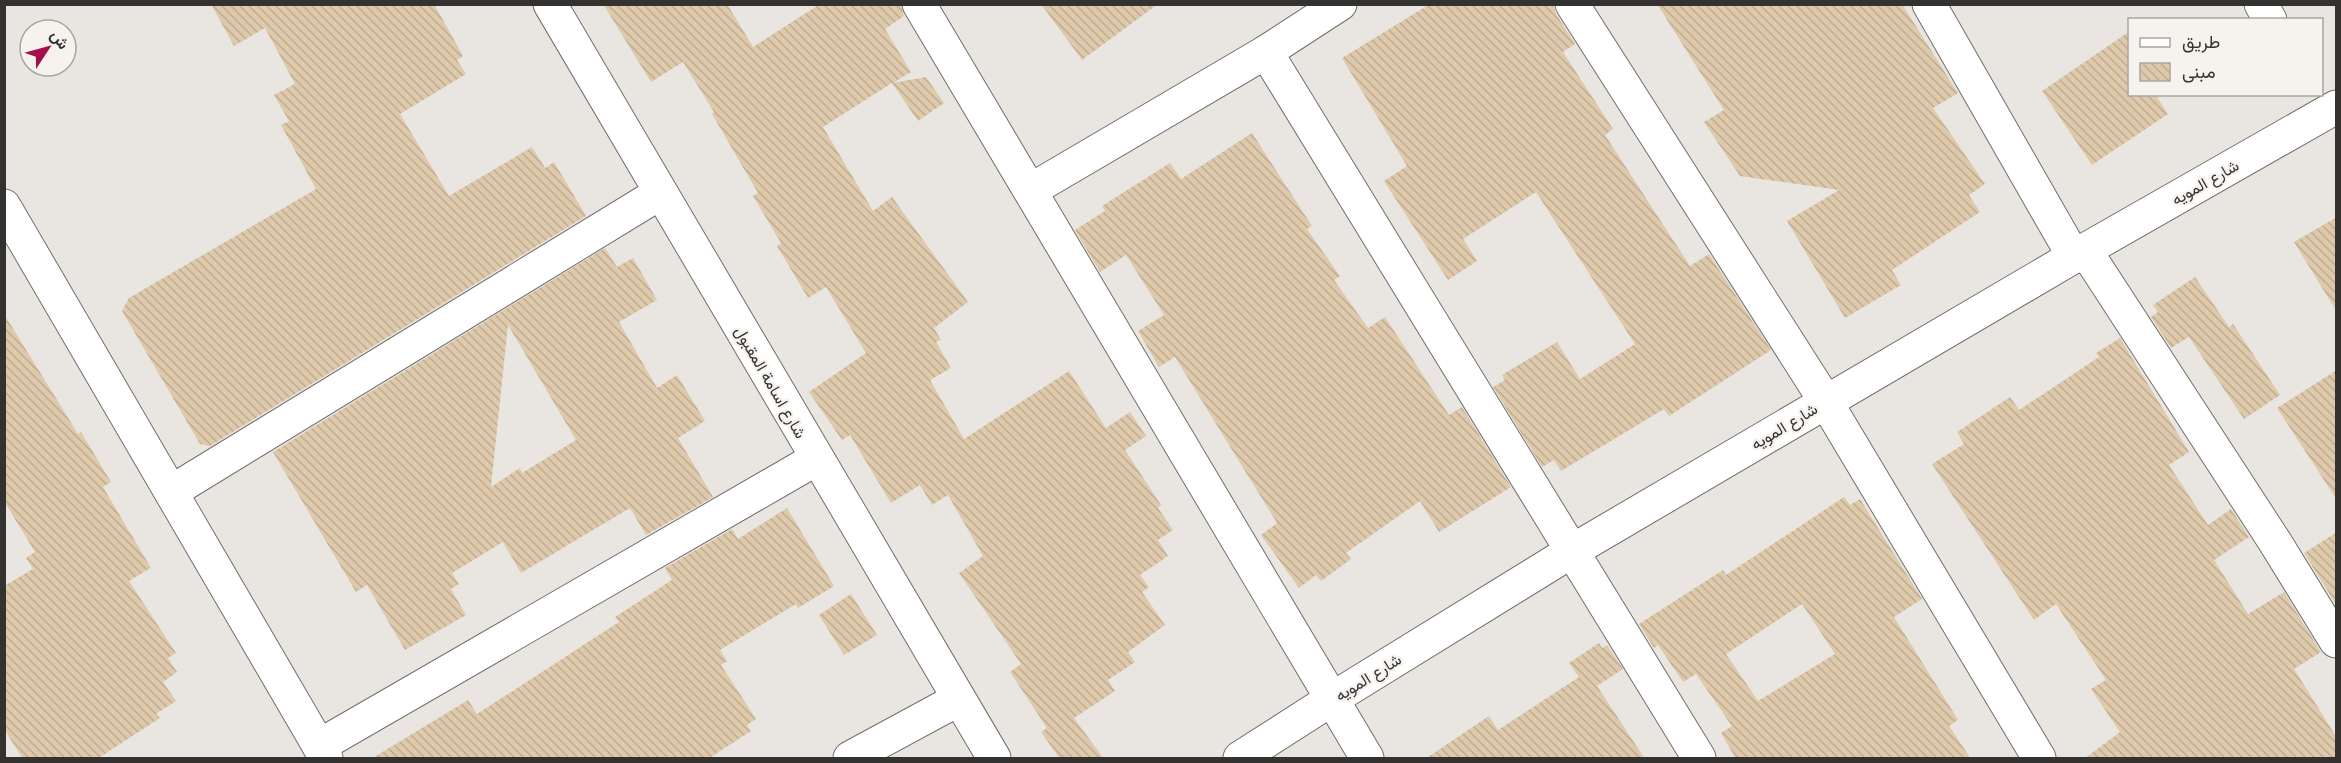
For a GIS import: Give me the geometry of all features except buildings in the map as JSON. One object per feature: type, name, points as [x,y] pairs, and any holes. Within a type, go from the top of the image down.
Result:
[{"type":"street","name":"شارع اسامة المقبول","points":[[550,4],[994,759]]},
{"type":"street","points":[[919,4],[1367,759]]},
{"type":"street","points":[[1031,190],[1266,52],[1340,4]]},
{"type":"street","points":[[1572,4],[1826,402],[2039,759]]},
{"type":"street","points":[[1929,4],[2079,254],[2275,542],[2337,641]]},
{"type":"street","points":[[2261,4],[2269,18]]},
{"type":"street","points":[[1266,52],[1699,759]]},
{"type":"street","name":"شارع المويه","points":[[1240,759],[1332,699],[1572,551],[2079,254],[2325,105]]},
{"type":"street","points":[[171,492],[660,193]]},
{"type":"street","points":[[5,207],[323,752],[816,459]]},
{"type":"street","points":[[850,759],[959,699]]}]
